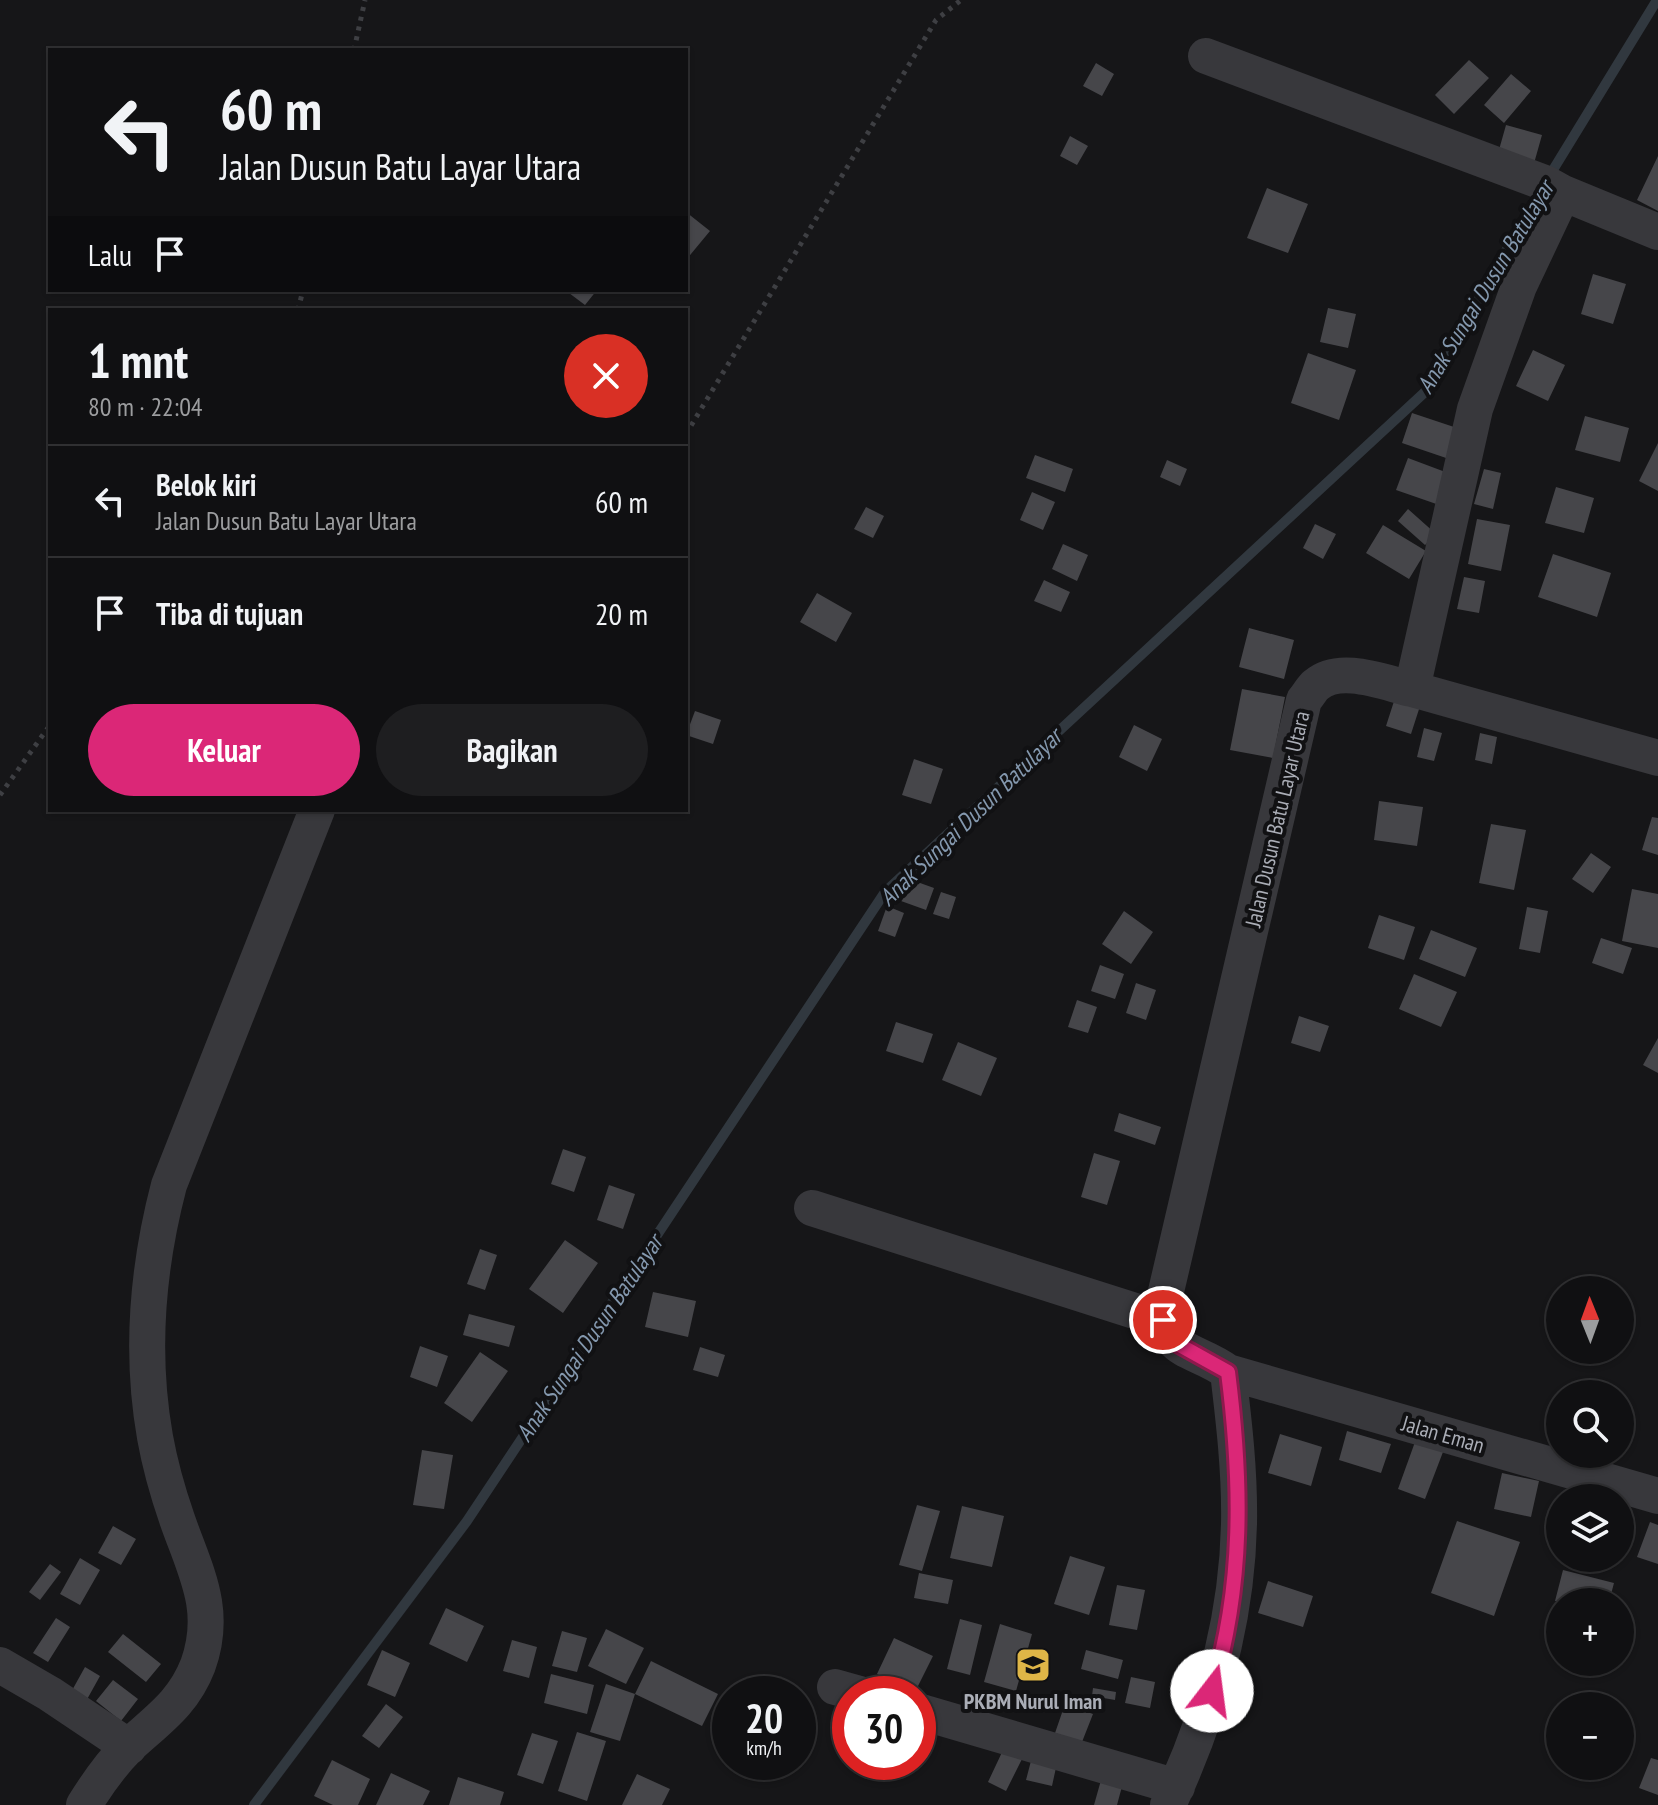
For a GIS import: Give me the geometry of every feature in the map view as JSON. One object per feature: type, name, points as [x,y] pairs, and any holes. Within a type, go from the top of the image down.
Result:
[{"type":"street","points":[[1206,56],[1545,183],[1658,232]]},
{"type":"street","points":[[1412,689],[1475,409],[1519,286],[1563,193]]},
{"type":"street","name":"Jalan Dusun Batu Layar Utara","points":[[1163,1320],[1164,1300],[1304,700],[1317,684],[1335,676],[1349,675],[1412,689],[1658,758]]},
{"type":"street","points":[[84,1805],[110,1766],[166,1716],[191,1682],[199,1663],[206,1621],[201,1580],[165,1481],[149,1396],[147,1311],[158,1226],[169,1185],[316,812]]},
{"type":"street","points":[[812,1208],[1163,1320],[1174,1342],[1217,1365],[1239,1478],[1235,1574],[1218,1669],[1205,1714],[1172,1796],[936,1717]]},
{"type":"street","name":"Jalan Eman","points":[[1217,1365],[1658,1496]]},
{"type":"street","points":[[0,1665],[129,1747]]},
{"type":"path","points":[[354,48],[365,0]]},
{"type":"path","points":[[688,431],[936,20],[961,0]]},
{"type":"path","points":[[0,795],[48,728]]},
{"type":"building","points":[[1469,60],[1489,78],[1454,114],[1435,95]]},
{"type":"building","points":[[1096,63],[1114,74],[1102,96],[1083,86]]},
{"type":"building","points":[[1511,74],[1531,91],[1504,123],[1484,105]]},
{"type":"building","points":[[1506,125],[1542,135],[1531,174],[1495,164]]},
{"type":"building","points":[[1070,136],[1088,146],[1077,165],[1060,156]]},
{"type":"building","points":[[1658,156],[1658,211],[1637,200]]},
{"type":"building","points":[[1267,188],[1308,204],[1288,253],[1247,238]]},
{"type":"building","points":[[688,214],[710,231],[688,258]]},
{"type":"building","points":[[1593,274],[1626,284],[1613,324],[1581,314]]},
{"type":"building","points":[[568,292],[595,292],[585,305]]},
{"type":"building","points":[[1328,308],[1356,314],[1348,348],[1320,342]]},
{"type":"building","points":[[1533,350],[1565,365],[1548,401],[1516,386]]},
{"type":"building","points":[[1308,353],[1356,370],[1339,420],[1291,403]]},
{"type":"building","points":[[1412,413],[1463,430],[1452,460],[1402,443]]},
{"type":"building","points":[[1585,416],[1629,428],[1620,462],[1575,450]]},
{"type":"building","points":[[1658,443],[1658,491],[1639,481]]},
{"type":"building","points":[[1035,455],[1073,469],[1065,492],[1026,478]]},
{"type":"building","points":[[1408,458],[1456,476],[1445,507],[1396,490]]},
{"type":"building","points":[[1167,460],[1187,469],[1180,486],[1160,477]]},
{"type":"building","points":[[1484,469],[1501,473],[1493,509],[1474,504]]},
{"type":"building","points":[[1556,487],[1594,498],[1584,533],[1545,523]]},
{"type":"building","points":[[1032,492],[1055,502],[1043,530],[1020,520]]},
{"type":"building","points":[[866,507],[884,516],[873,538],[854,529]]},
{"type":"building","points":[[1408,509],[1436,534],[1425,545],[1398,521]]},
{"type":"building","points":[[1477,519],[1510,525],[1501,571],[1468,564]]},
{"type":"building","points":[[1315,524],[1336,534],[1323,559],[1303,548]]},
{"type":"building","points":[[1383,525],[1426,551],[1409,579],[1366,553]]},
{"type":"building","points":[[1063,544],[1088,555],[1077,581],[1052,569]]},
{"type":"building","points":[[1553,554],[1611,573],[1597,617],[1538,597]]},
{"type":"building","points":[[1464,577],[1485,581],[1479,613],[1457,609]]},
{"type":"building","points":[[1044,580],[1070,592],[1061,612],[1034,601]]},
{"type":"building","points":[[817,593],[852,613],[836,642],[800,622]]},
{"type":"building","points":[[1249,628],[1294,640],[1284,679],[1239,667]]},
{"type":"building","points":[[1242,689],[1285,697],[1273,758],[1230,750]]},
{"type":"building","points":[[1396,695],[1421,703],[1411,734],[1386,726]]},
{"type":"building","points":[[695,711],[721,720],[713,744],[688,736]]},
{"type":"building","points":[[1134,725],[1162,739],[1147,771],[1119,757]]},
{"type":"building","points":[[1424,728],[1442,733],[1434,761],[1417,757]]},
{"type":"building","points":[[1480,733],[1497,737],[1492,764],[1475,760]]},
{"type":"building","points":[[914,759],[943,769],[931,804],[902,795]]},
{"type":"building","points":[[1379,801],[1423,807],[1417,846],[1374,840]]},
{"type":"building","points":[[1652,817],[1658,818],[1658,855],[1642,850]]},
{"type":"building","points":[[1491,824],[1526,830],[1514,890],[1479,883]]},
{"type":"building","points":[[1591,853],[1611,867],[1593,893],[1572,879]]},
{"type":"building","points":[[909,879],[934,888],[926,910],[901,901]]},
{"type":"building","points":[[1632,889],[1658,894],[1658,948],[1622,941]]},
{"type":"building","points":[[941,892],[956,897],[949,919],[933,914]]},
{"type":"building","points":[[887,906],[904,913],[895,937],[878,931]]},
{"type":"building","points":[[1527,907],[1548,911],[1540,953],[1519,949]]},
{"type":"building","points":[[1124,911],[1153,932],[1131,964],[1102,944]]},
{"type":"building","points":[[1379,915],[1415,927],[1404,960],[1368,948]]},
{"type":"building","points":[[1431,930],[1477,948],[1465,977],[1419,959]]},
{"type":"building","points":[[1601,938],[1632,948],[1623,974],[1592,963]]},
{"type":"building","points":[[1100,965],[1124,974],[1115,999],[1091,991]]},
{"type":"building","points":[[1414,974],[1457,992],[1441,1027],[1399,1009]]},
{"type":"building","points":[[1136,983],[1156,990],[1146,1020],[1126,1013]]},
{"type":"building","points":[[1077,1000],[1097,1007],[1088,1033],[1068,1027]]},
{"type":"building","points":[[1299,1016],[1329,1026],[1320,1052],[1291,1043]]},
{"type":"building","points":[[896,1022],[933,1034],[923,1063],[886,1051]]},
{"type":"building","points":[[1658,1038],[1658,1073],[1643,1065]]},
{"type":"building","points":[[958,1042],[997,1058],[981,1096],[942,1080]]},
{"type":"building","points":[[1119,1113],[1161,1127],[1155,1145],[1114,1131]]},
{"type":"building","points":[[563,1149],[586,1157],[574,1192],[551,1184]]},
{"type":"building","points":[[1094,1153],[1120,1161],[1107,1205],[1081,1197]]},
{"type":"building","points":[[609,1185],[635,1194],[623,1229],[597,1220]]},
{"type":"building","points":[[565,1240],[598,1263],[563,1313],[529,1289]]},
{"type":"building","points":[[480,1249],[497,1255],[485,1290],[467,1284]]},
{"type":"building","points":[[653,1292],[696,1301],[688,1337],[645,1327]]},
{"type":"building","points":[[469,1314],[515,1326],[509,1347],[463,1335]]},
{"type":"building","points":[[420,1346],[448,1356],[437,1387],[410,1377]]},
{"type":"building","points":[[700,1347],[725,1355],[718,1377],[693,1370]]},
{"type":"building","points":[[480,1352],[508,1371],[472,1422],[444,1403]]},
{"type":"building","points":[[1347,1431],[1391,1444],[1381,1473],[1339,1460]]},
{"type":"building","points":[[1280,1434],[1322,1447],[1311,1486],[1268,1473]]},
{"type":"building","points":[[1415,1442],[1443,1452],[1425,1499],[1398,1489]]},
{"type":"building","points":[[422,1450],[453,1455],[444,1509],[413,1505]]},
{"type":"building","points":[[1502,1473],[1539,1481],[1531,1517],[1494,1509]]},
{"type":"building","points":[[917,1505],[940,1511],[922,1571],[899,1565]]},
{"type":"building","points":[[962,1506],[1004,1516],[992,1567],[950,1558]]},
{"type":"building","points":[[1457,1521],[1520,1542],[1494,1616],[1431,1593]]},
{"type":"building","points":[[1650,1522],[1658,1525],[1658,1564],[1637,1557]]},
{"type":"building","points":[[113,1526],[136,1539],[121,1565],[98,1553]]},
{"type":"building","points":[[1070,1556],[1105,1567],[1089,1615],[1054,1604]]},
{"type":"building","points":[[80,1558],[100,1570],[80,1605],[60,1594]]},
{"type":"building","points":[[50,1564],[61,1572],[40,1600],[29,1592]]},
{"type":"building","points":[[1562,1572],[1614,1583],[1613,1588],[1558,1588]]},
{"type":"building","points":[[919,1573],[953,1580],[948,1604],[914,1598]]},
{"type":"building","points":[[1268,1581],[1313,1596],[1303,1627],[1258,1613]]},
{"type":"building","points":[[1117,1585],[1145,1590],[1137,1630],[1109,1625]]},
{"type":"building","points":[[446,1608],[484,1626],[467,1662],[429,1644]]},
{"type":"building","points":[[56,1618],[70,1627],[48,1662],[33,1653]]},
{"type":"building","points":[[960,1619],[982,1625],[970,1675],[947,1669]]},
{"type":"building","points":[[1000,1624],[1032,1634],[1016,1691],[984,1682]]},
{"type":"building","points":[[606,1629],[644,1648],[626,1684],[588,1666]]},
{"type":"building","points":[[562,1631],[587,1638],[577,1672],[552,1666]]},
{"type":"building","points":[[123,1634],[161,1664],[146,1682],[108,1652]]},
{"type":"building","points":[[894,1638],[933,1656],[923,1676],[877,1674]]},
{"type":"building","points":[[512,1640],[537,1647],[529,1678],[503,1671]]},
{"type":"building","points":[[382,1650],[410,1663],[395,1697],[367,1685]]},
{"type":"building","points":[[1086,1650],[1123,1660],[1118,1679],[1081,1669]]},
{"type":"building","points":[[651,1661],[712,1691],[712,1706],[702,1726],[635,1694]]},
{"type":"building","points":[[85,1667],[100,1676],[85,1703],[70,1694]]},
{"type":"building","points":[[551,1674],[594,1685],[587,1714],[544,1703]]},
{"type":"building","points":[[1131,1677],[1155,1682],[1150,1708],[1125,1703]]},
{"type":"building","points":[[113,1680],[138,1699],[121,1721],[96,1701]]},
{"type":"building","points":[[606,1684],[635,1694],[620,1741],[590,1732]]},
{"type":"building","points":[[1093,1688],[1116,1692],[1115,1700],[1092,1696]]},
{"type":"building","points":[[386,1704],[403,1717],[379,1748],[362,1736]]},
{"type":"building","points":[[1065,1704],[1093,1714],[1082,1742],[1055,1733]]},
{"type":"building","points":[[577,1732],[606,1741],[587,1801],[558,1791]]},
{"type":"building","points":[[532,1733],[558,1741],[543,1784],[517,1775]]},
{"type":"building","points":[[1004,1748],[1023,1757],[1006,1791],[988,1782]]},
{"type":"building","points":[[1032,1757],[1057,1763],[1052,1786],[1026,1780]]},
{"type":"building","points":[[1651,1758],[1658,1760],[1658,1795],[1639,1788]]},
{"type":"building","points":[[332,1760],[370,1779],[358,1805],[333,1805],[314,1796]]},
{"type":"building","points":[[391,1773],[430,1791],[423,1805],[376,1805]]},
{"type":"building","points":[[1103,1773],[1124,1779],[1117,1805],[1094,1805]]},
{"type":"building","points":[[637,1774],[670,1789],[662,1805],[622,1805]]},
{"type":"building","points":[[458,1777],[504,1792],[500,1805],[449,1805]]},
{"type":"waterway","name":"Anak Sungai Dusun Batulayar","points":[[254,1805],[467,1521],[885,892],[1425,392],[1545,183],[1657,0]]},
{"type":"place","name":"PKBM Nurul Iman","points":[[1033,1665]]},
{"type":"route","points":[[1163,1320],[1174,1342],[1228,1372],[1239,1478],[1239,1526],[1229,1621],[1212,1691]]}]
